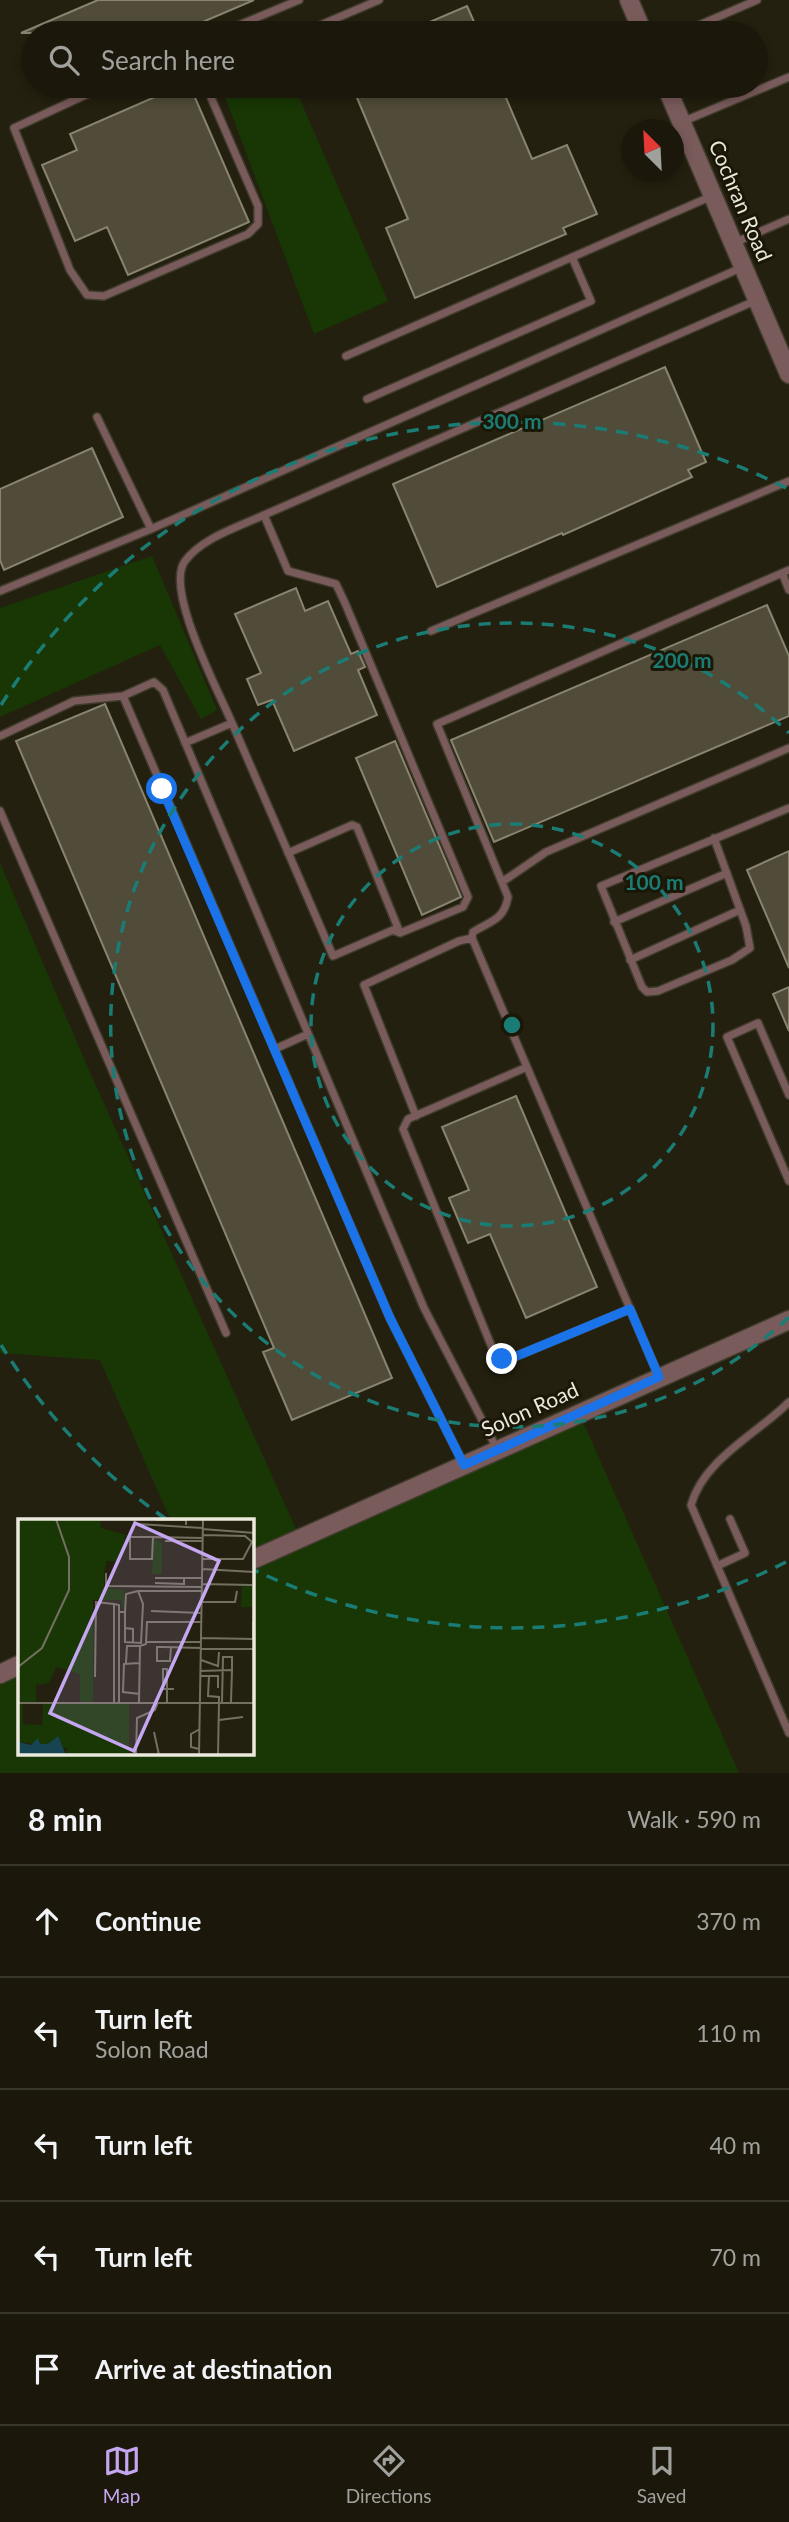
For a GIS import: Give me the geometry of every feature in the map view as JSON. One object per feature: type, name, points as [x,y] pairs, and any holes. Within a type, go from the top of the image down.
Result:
[{"type":"street","points":[[629,0],[638,21]]},
{"type":"street","name":"Cochran Road","points":[[671,98],[679,119]]},
{"type":"street","name":"Cochran Road","points":[[684,130],[789,374]]},
{"type":"street","name":"Solon Road","points":[[254,1559],[789,1320]]},
{"type":"street","points":[[0,1674],[18,1665]]},
{"type":"lane","points":[[249,21],[299,0]]},
{"type":"lane","points":[[330,21],[379,0]]},
{"type":"lane","points":[[709,21],[757,0]]},
{"type":"lane","points":[[768,85],[789,76]]},
{"type":"lane","points":[[79,98],[14,128],[70,270],[87,295],[104,296],[248,234],[258,224],[258,206],[211,98]]},
{"type":"lane","points":[[684,122],[738,98]]},
{"type":"lane","points":[[346,356],[713,196]]},
{"type":"lane","points":[[733,243],[789,219]]},
{"type":"lane","points":[[367,399],[591,300],[572,257]]},
{"type":"lane","points":[[0,591],[150,529],[743,267]]},
{"type":"lane","points":[[264,515],[288,571],[336,584],[468,897],[463,907],[400,933],[393,930],[333,956],[182,604],[178,581],[184,562],[209,541],[264,515],[758,300]]},
{"type":"lane","points":[[97,416],[150,529]]},
{"type":"lane","points":[[431,631],[789,481]]},
{"type":"lane","points":[[659,1377],[472,938],[473,932],[498,920],[505,912],[508,897],[437,724],[785,572],[789,590]]},
{"type":"lane","points":[[0,736],[74,701],[123,696],[154,682],[163,690],[424,1308],[497,1450]]},
{"type":"lane","points":[[123,696],[390,1318],[464,1465]]},
{"type":"lane","points":[[185,743],[232,723]]},
{"type":"lane","points":[[502,883],[546,852],[789,748]]},
{"type":"lane","points":[[714,838],[740,910],[750,948],[732,960],[658,991],[647,992],[614,922],[601,886],[714,838],[789,808]]},
{"type":"lane","points":[[0,811],[226,1333]]},
{"type":"lane","points":[[288,853],[352,825],[358,827],[400,933]]},
{"type":"lane","points":[[614,922],[727,873]]},
{"type":"lane","points":[[631,960],[740,910]]},
{"type":"lane","points":[[416,1116],[364,985],[458,941],[472,938]]},
{"type":"lane","points":[[789,1095],[758,1023],[727,1037],[789,1181]]},
{"type":"lane","points":[[275,1049],[309,1034]]},
{"type":"lane","points":[[527,1067],[408,1119],[403,1129],[495,1355],[502,1359],[512,1358],[630,1309]]},
{"type":"lane","points":[[789,1402],[765,1426],[719,1461],[696,1488],[691,1505],[789,1733]]},
{"type":"lane","points":[[717,1566],[745,1553],[730,1519]]},
{"type":"green space","points":[[226,98],[299,98],[388,301],[314,334]]},
{"type":"green space","points":[[152,556],[217,710],[201,719],[160,645],[0,717],[0,608]]},
{"type":"green space","points":[[0,863],[88,1068],[300,1538],[579,1413],[739,1773],[0,1773],[0,1674],[18,1665],[18,1756],[254,1756],[254,1519],[170,1519],[100,1360],[0,1353]]},
{"type":"building","points":[[98,0],[254,0],[205,21],[49,21]]},
{"type":"building","points":[[467,6],[474,21],[432,21]]},
{"type":"building","points":[[152,98],[195,98],[249,222],[128,275],[107,227],[75,241],[42,165],[77,150],[70,134]]},
{"type":"building","points":[[357,98],[506,98],[532,159],[567,145],[597,214],[563,228],[566,234],[415,298],[386,228],[408,219]]},
{"type":"building","points":[[665,367],[706,462],[688,470],[692,477],[563,535],[562,533],[437,587],[393,484]]},
{"type":"building","points":[[92,448],[123,517],[4,570],[0,560],[0,489]]},
{"type":"building","points":[[296,588],[305,611],[328,601],[351,654],[358,651],[365,667],[358,670],[377,715],[294,751],[272,700],[258,705],[247,679],[261,673],[235,614]]},
{"type":"building","points":[[767,605],[789,656],[789,716],[494,842],[451,740]]},
{"type":"building","points":[[105,704],[392,1378],[292,1420],[263,1352],[274,1348],[16,741]]},
{"type":"building","points":[[395,741],[461,897],[422,915],[356,758]]},
{"type":"building","points":[[789,851],[789,968],[747,870]]},
{"type":"building","points":[[789,987],[789,1031],[773,994]]},
{"type":"building","points":[[516,1096],[597,1287],[526,1318],[490,1234],[468,1243],[449,1198],[469,1190],[442,1127]]},
{"type":"route","points":[[162,789],[390,1318],[464,1465],[659,1377],[630,1309],[512,1358],[502,1359]]}]
